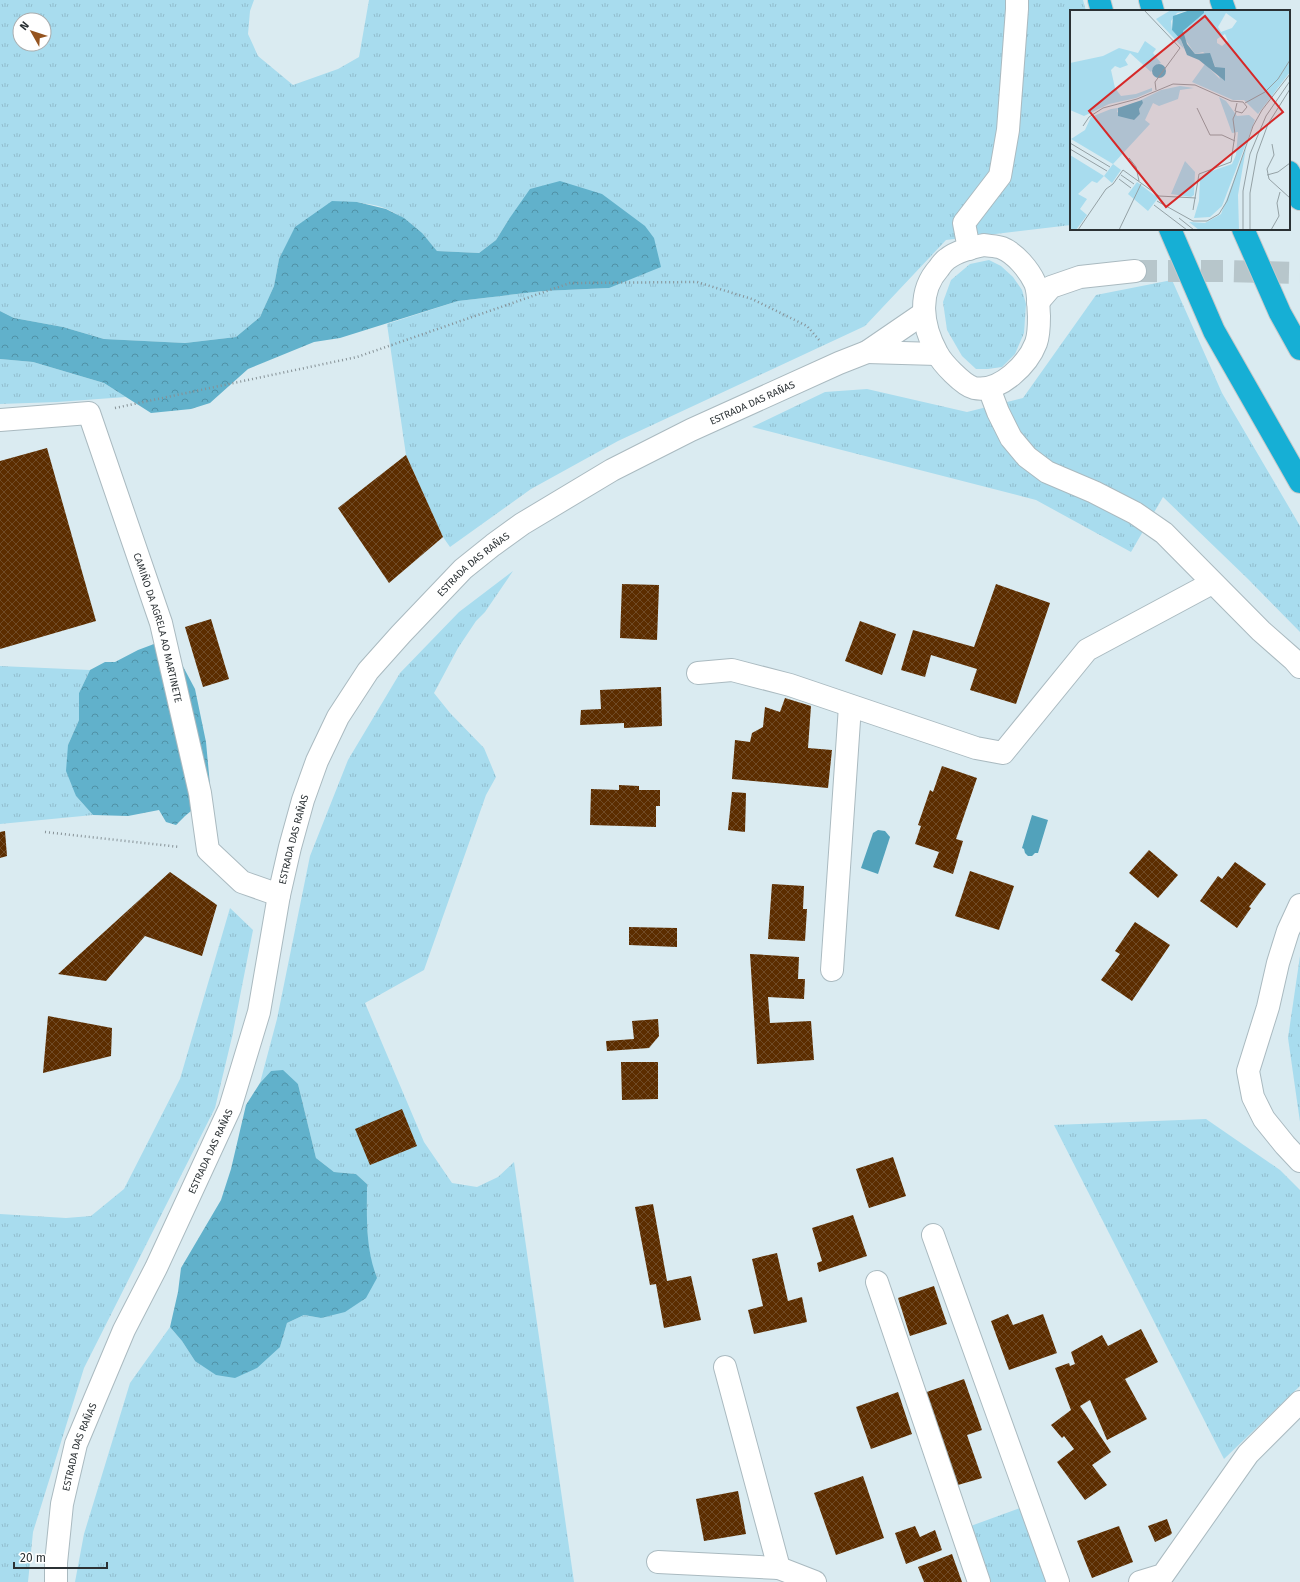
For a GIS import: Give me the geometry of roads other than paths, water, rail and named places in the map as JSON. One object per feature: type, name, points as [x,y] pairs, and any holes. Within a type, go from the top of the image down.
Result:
[{"type":"highway","points":[[1099,0],[1102,10]]},
{"type":"highway","points":[[1221,0],[1225,10]]},
{"type":"highway","points":[[1290,174],[1300,199]]},
{"type":"highway","points":[[1170,230],[1214,331],[1300,482]]},
{"type":"highway","points":[[1243,230],[1280,313],[1300,348]]},
{"type":"street","points":[[969,249],[964,223],[1000,176],[1008,130],[1017,0]]},
{"type":"street","points":[[984,246],[1002,248],[1016,257],[1024,267],[1035,283],[1038,302],[1037,342],[1026,361],[1009,378],[989,388],[973,388],[960,378],[938,354],[928,333],[924,313],[925,292],[931,277],[947,259],[969,249],[984,246]]},
{"type":"street","points":[[1024,267],[1043,272],[1080,277]]},
{"type":"street","points":[[1038,302],[1051,287],[1080,277],[1135,271]]},
{"type":"street","name":"ESTRADA DAS RAÑAS","points":[[56,1582],[56,1562],[62,1504],[76,1444],[124,1330],[156,1268],[230,1108],[259,1012],[279,895],[303,800],[317,761],[338,717],[368,671],[463,569],[522,524],[612,470],[691,430],[839,363],[867,352],[924,313]]},
{"type":"street","name":"ESTRADA DAS RAÑAS","points":[[867,352],[938,354]]},
{"type":"street","points":[[989,388],[998,412],[1011,438],[1027,457],[1047,472],[1094,492],[1135,513],[1164,533],[1212,583],[1300,667]]},
{"type":"street","name":"CAMIÑO DA AGRELA AO MARTINETE","points":[[0,420],[89,414],[161,623],[200,794],[208,850],[242,882],[279,895]]},
{"type":"street","points":[[698,673],[732,670],[790,685],[976,748],[1003,753],[1088,650],[1212,583]]},
{"type":"street","points":[[832,970],[850,706]]},
{"type":"street","points":[[1300,905],[1288,932],[1278,963],[1268,1007],[1248,1071],[1253,1097],[1264,1119],[1285,1146],[1300,1161]]},
{"type":"street","points":[[933,1235],[1058,1582]]},
{"type":"street","points":[[877,1282],[979,1582]]},
{"type":"street","points":[[725,1367],[779,1568]]},
{"type":"street","points":[[1140,1582],[1163,1575],[1248,1454],[1300,1402]]},
{"type":"street","points":[[658,1562],[779,1568],[815,1582]]},
{"type":"tunnel","points":[[1135,271],[1300,273]]}]
